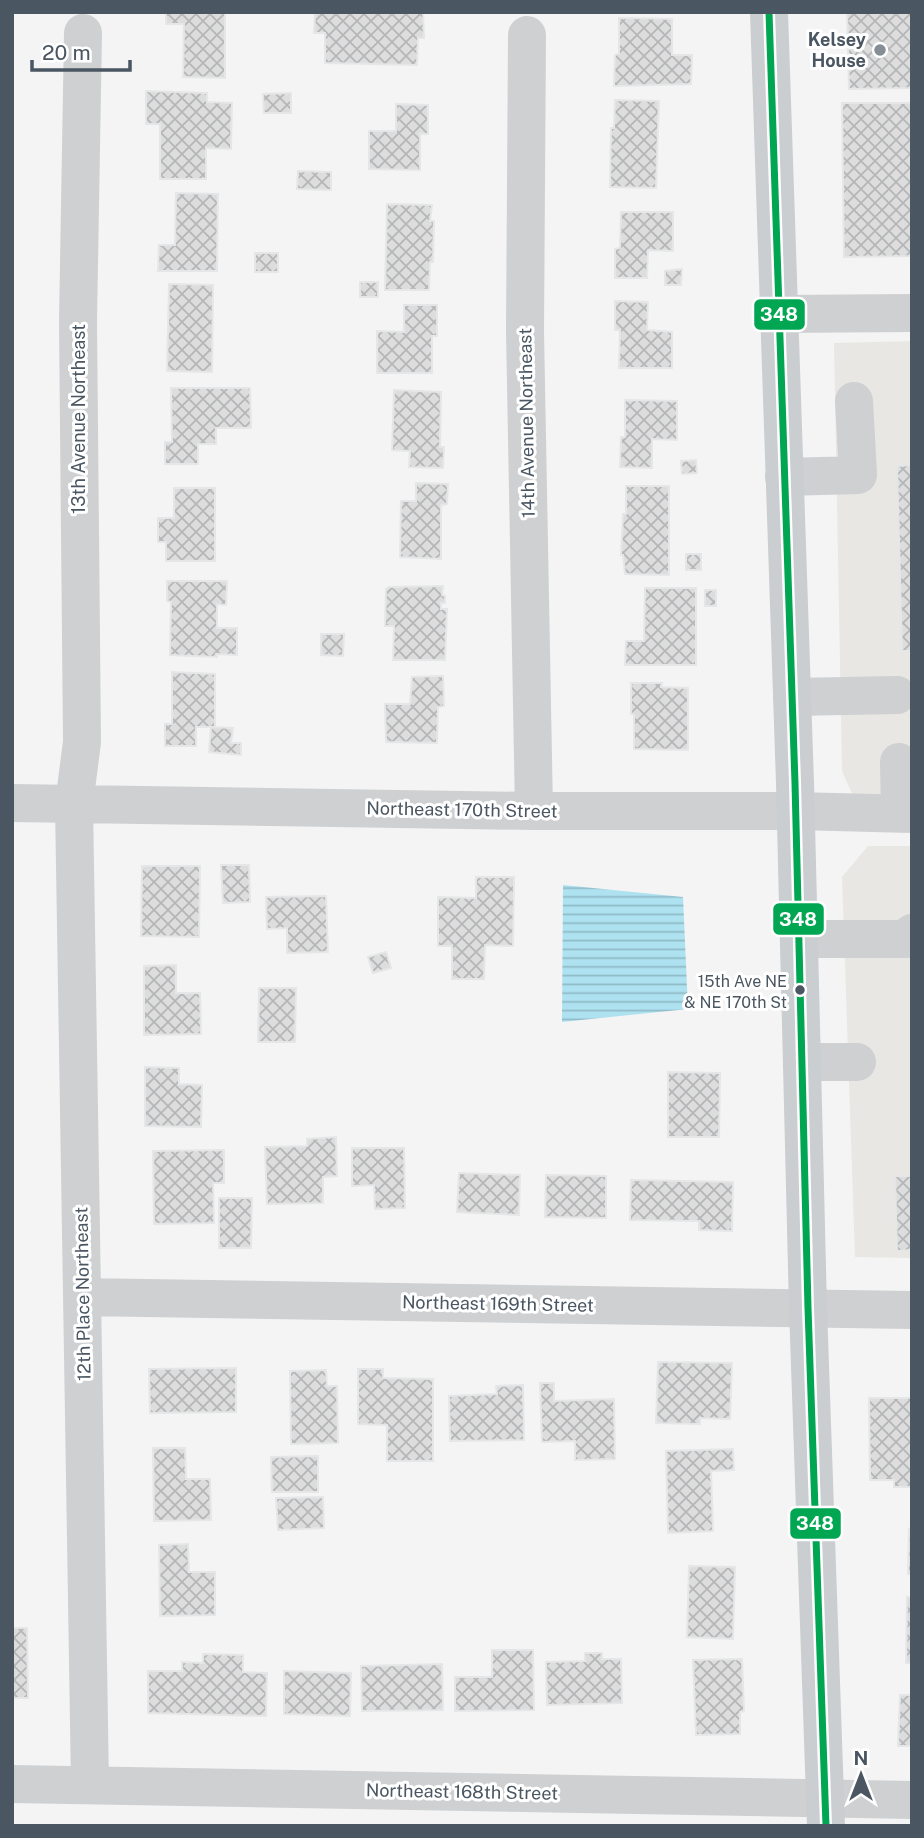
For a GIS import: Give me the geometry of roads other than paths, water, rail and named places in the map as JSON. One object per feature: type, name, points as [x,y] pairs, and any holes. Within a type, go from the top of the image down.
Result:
[{"type":"main road","points":[[769,12],[796,811],[808,1308],[825,1813]]},
{"type":"street","name":"13th Avenue Northeast","points":[[74,804],[82,742],[78,313],[83,33]]},
{"type":"street","name":"14th Avenue Northeast","points":[[527,35],[525,331],[534,811]]},
{"type":"street","points":[[779,314],[912,313]]},
{"type":"street","points":[[785,477],[858,475],[854,401]]},
{"type":"street","points":[[792,697],[897,695]]},
{"type":"street","points":[[899,762],[906,814]]},
{"type":"street","name":"Northeast 170th Street","points":[[12,803],[906,814]]},
{"type":"street","name":"12th Place Northeast","points":[[74,804],[90,1784]]},
{"type":"street","points":[[799,939],[906,939],[912,933]]},
{"type":"street","points":[[802,1062],[857,1062]]},
{"type":"street","name":"Northeast 169th Street","points":[[83,1297],[912,1310]]},
{"type":"street","name":"Northeast 168th Street","points":[[12,1784],[90,1784],[825,1813],[912,1800]]},
{"type":"water","points":[[563,885],[683,897],[688,1009],[562,1022]]},
{"type":"place","name":"Kelsey House","points":[[880,50]]},
{"type":"place","name":"15th Ave NE & NE 170th St","points":[[800,990]]}]
